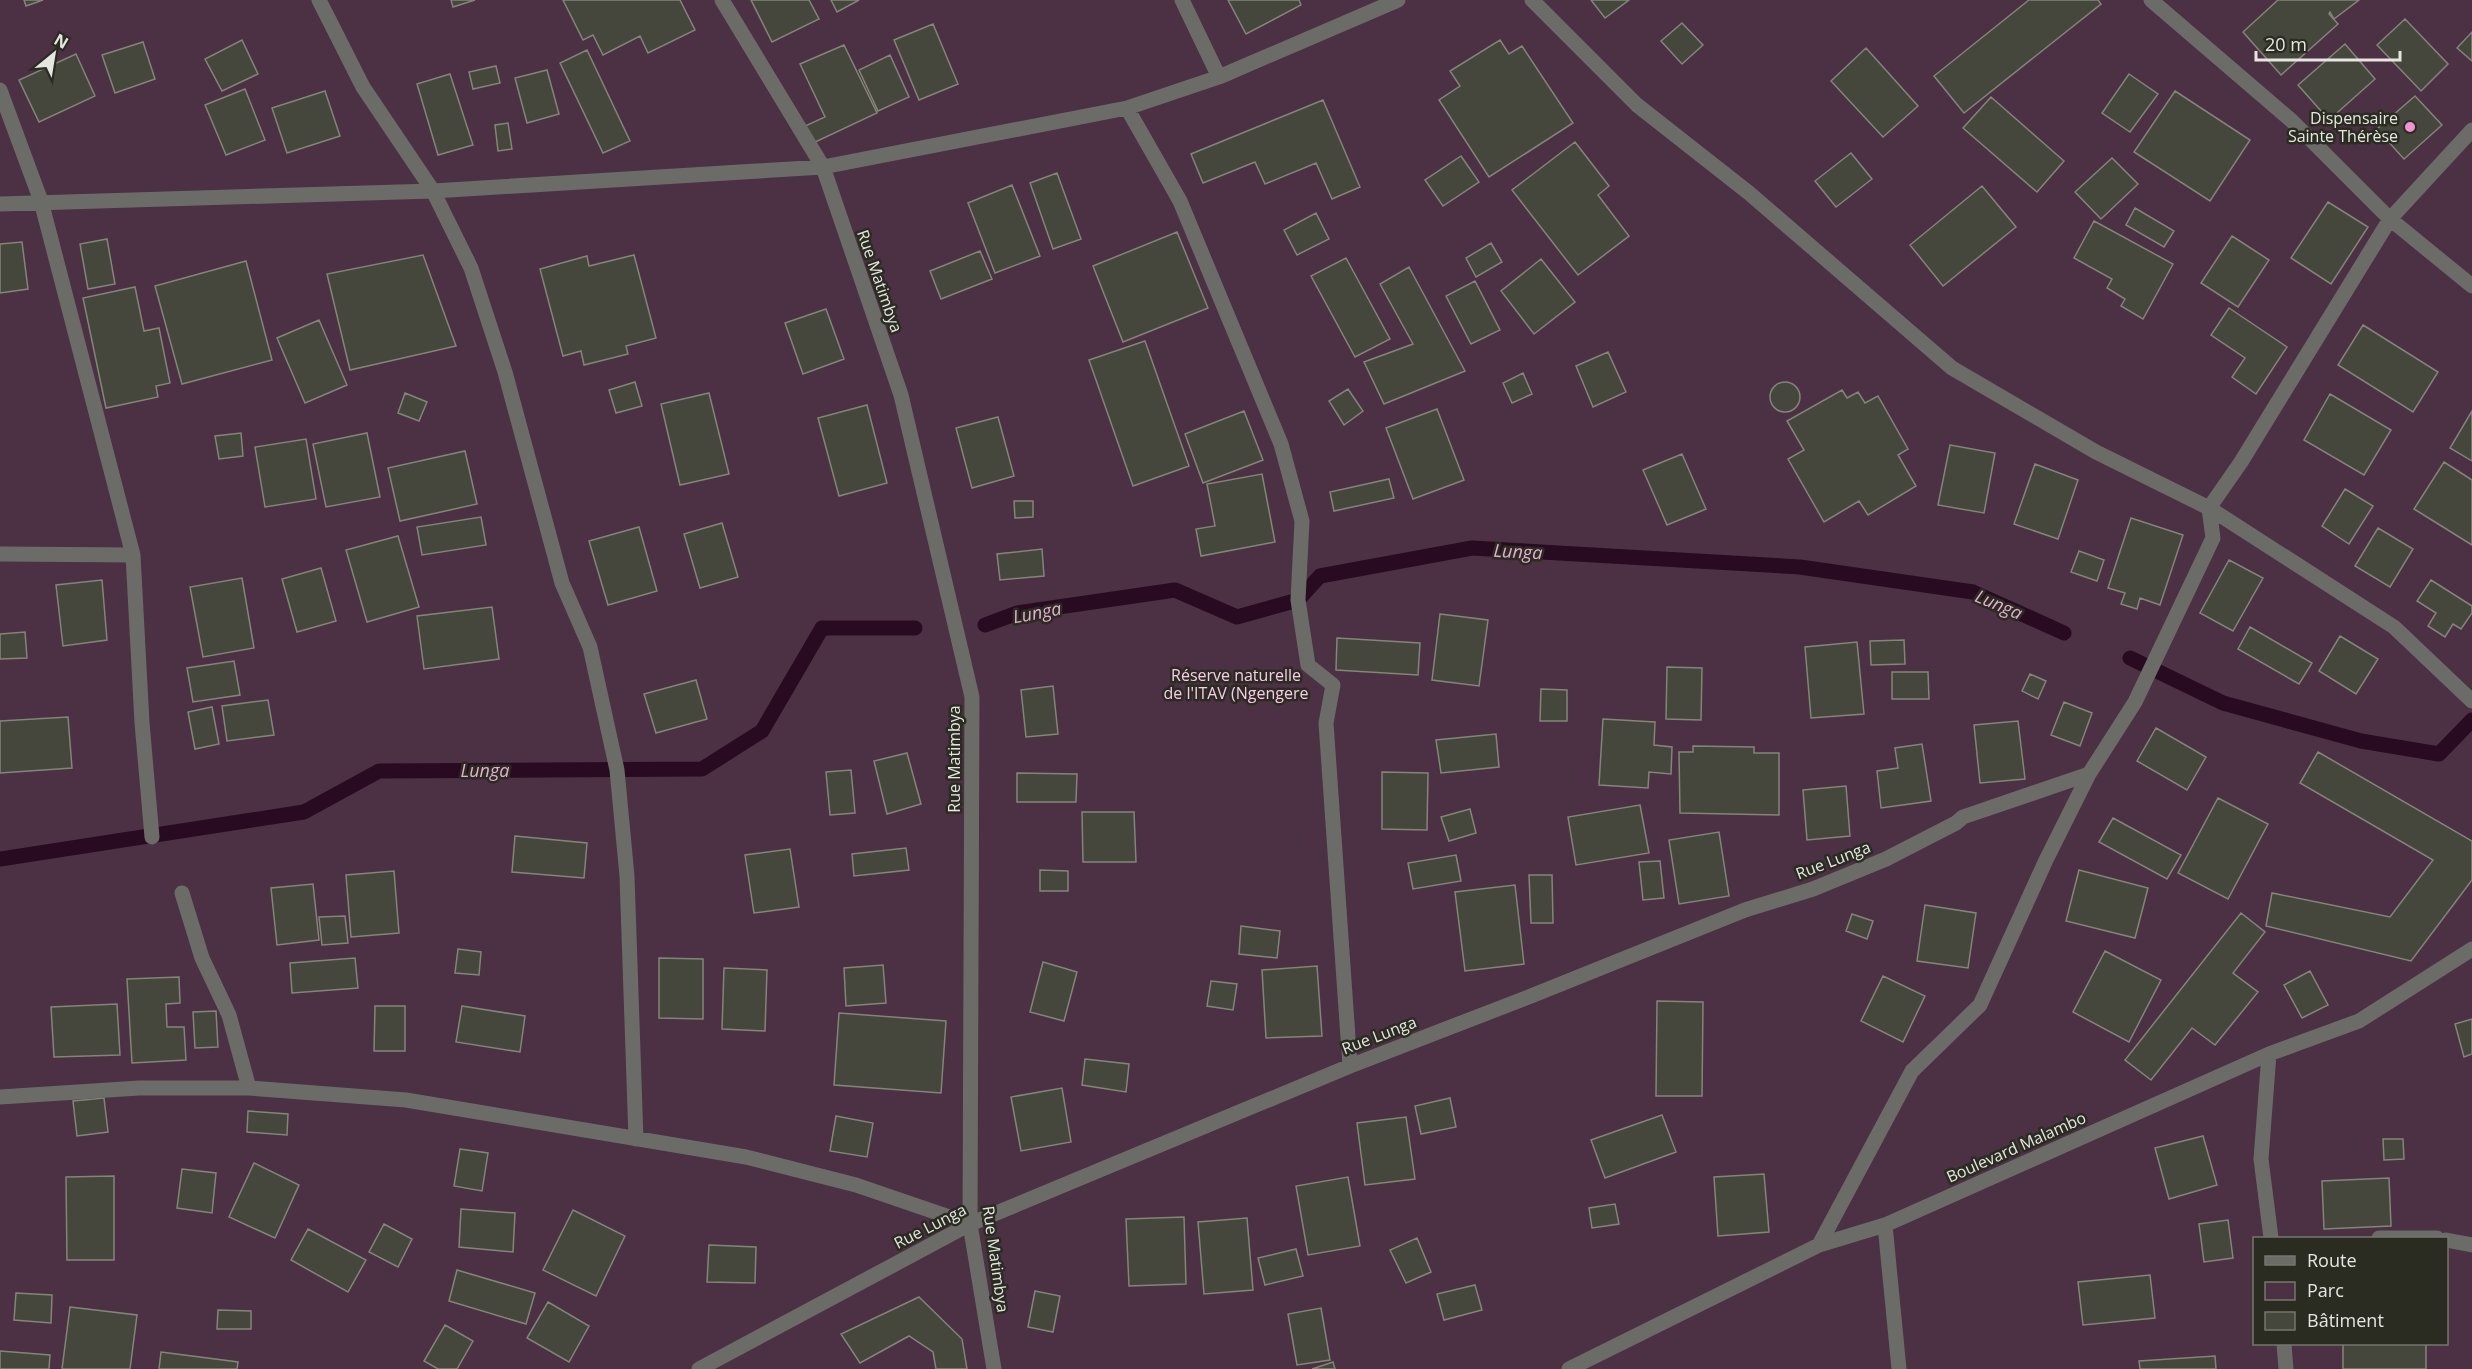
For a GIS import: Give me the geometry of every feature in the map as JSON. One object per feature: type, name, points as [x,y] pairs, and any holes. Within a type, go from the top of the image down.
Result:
[{"type":"street","points":[[319,0],[363,87],[434,191],[471,268],[505,372],[562,583],[590,647],[617,770],[627,876],[636,1139]]},
{"type":"street","name":"Rue Matimbya","points":[[722,0],[823,167],[901,395],[972,697],[970,1224],[994,1369]]},
{"type":"street","points":[[1182,0],[1219,77]]},
{"type":"street","points":[[0,204],[434,191],[823,167],[1127,108],[1219,77],[1398,0]]},
{"type":"street","points":[[1532,0],[1637,105],[1749,193],[1952,368],[2096,452],[2209,508],[2394,627],[2472,700]]},
{"type":"street","points":[[2151,0],[2293,122],[2390,219],[2472,286]]},
{"type":"street","points":[[0,90],[41,201],[133,555],[142,723],[152,837]]},
{"type":"street","points":[[1127,108],[1180,201],[1281,444],[1302,521],[1298,600],[1308,665],[1333,685],[1326,723],[1350,1066]]},
{"type":"street","points":[[1819,1245],[1912,1071],[1980,1005],[2046,860],[2089,774],[2135,702],[2161,643],[2213,538],[2209,508],[2247,453],[2390,219],[2472,130]]},
{"type":"street","points":[[0,554],[133,555]]},
{"type":"street","name":"Rue Lunga","points":[[699,1369],[970,1224],[1350,1066],[1744,910],[1813,889],[1886,859],[1956,823],[1963,817],[2089,774]]},
{"type":"street","points":[[182,893],[202,958],[229,1015],[249,1088]]},
{"type":"street","name":"Boulevard Malambo","points":[[1569,1369],[1819,1245],[1885,1225],[2269,1054],[2359,1021],[2472,949]]},
{"type":"street","points":[[2269,1054],[2261,1159],[2271,1237]]},
{"type":"street","points":[[0,1097],[139,1088],[249,1088],[406,1100],[746,1156],[856,1185],[970,1224]]},
{"type":"street","points":[[1885,1225],[1899,1369]]},
{"type":"street","points":[[2448,1240],[2472,1245]]},
{"type":"street","points":[[2284,1345],[2286,1369]]},
{"type":"green space","name":"Réserve naturelle de l'ITAV (Ngengere","points":[[0,0],[2472,0],[2472,1369],[0,1369]]},
{"type":"building","points":[[24,0],[43,0],[26,6]]},
{"type":"building","points":[[451,0],[475,0],[453,7]]},
{"type":"building","points":[[563,0],[680,0],[695,30],[648,53],[640,36],[603,55],[593,35],[583,40]]},
{"type":"building","points":[[751,0],[809,0],[819,19],[772,42]]},
{"type":"building","points":[[831,0],[859,0],[837,12]]},
{"type":"building","points":[[1228,0],[1299,0],[1301,5],[1246,34]]},
{"type":"building","points":[[1591,0],[1629,0],[1605,18]]},
{"type":"building","points":[[2029,0],[2098,0],[2101,4],[1964,113],[1934,76]]},
{"type":"building","points":[[2278,0],[2359,0],[2334,19],[2330,12],[2329,14],[2338,24],[2281,75],[2243,32]]},
{"type":"building","points":[[2405,19],[2448,64],[2421,91],[2377,45]]},
{"type":"building","points":[[1682,23],[1703,45],[1682,64],[1661,41]]},
{"type":"building","points":[[933,24],[958,84],[919,100],[894,40]]},
{"type":"building","points":[[2472,32],[2472,61],[2457,48]]},
{"type":"building","points":[[242,40],[258,74],[222,91],[205,59]]},
{"type":"building","points":[[1500,40],[1509,54],[1522,46],[1573,123],[1489,177],[1439,100],[1460,86],[1450,71]]},
{"type":"building","points":[[143,42],[155,79],[115,93],[102,55]]},
{"type":"building","points":[[2345,44],[2375,79],[2329,120],[2298,85]]},
{"type":"building","points":[[844,45],[877,113],[811,144],[803,127],[825,117],[800,64]]},
{"type":"building","points":[[1866,48],[1918,106],[1883,137],[1831,81]]},
{"type":"building","points":[[587,50],[630,141],[603,153],[560,63]]},
{"type":"building","points":[[76,54],[95,96],[39,122],[19,80]]},
{"type":"building","points":[[890,55],[909,97],[878,111],[859,70]]},
{"type":"building","points":[[496,66],[500,83],[473,89],[469,72]]},
{"type":"building","points":[[547,70],[559,114],[527,123],[515,78]]},
{"type":"building","points":[[450,74],[473,145],[438,155],[417,84]]},
{"type":"building","points":[[2129,74],[2158,94],[2130,132],[2102,113]]},
{"type":"building","points":[[245,89],[265,140],[226,155],[205,105]]},
{"type":"building","points":[[325,91],[340,136],[287,153],[272,108]]},
{"type":"building","points":[[2175,91],[2250,140],[2210,201],[2134,152]]},
{"type":"building","name":"Dispensaire Sainte Thérèse","points":[[2415,96],[2442,125],[2404,159],[2377,129]]},
{"type":"building","points":[[1991,97],[2064,161],[2037,192],[1963,128]]},
{"type":"building","points":[[1323,100],[1360,187],[1332,199],[1316,163],[1265,184],[1255,162],[1203,183],[1191,154]]},
{"type":"building","points":[[508,123],[512,149],[498,151],[495,125]]},
{"type":"building","points":[[1575,142],[1609,186],[1598,195],[1629,236],[1578,275],[1512,190]]},
{"type":"building","points":[[1851,153],[1872,179],[1836,207],[1815,181]]},
{"type":"building","points":[[1461,156],[1479,182],[1443,206],[1425,180]]},
{"type":"building","points":[[2112,158],[2138,184],[2101,219],[2075,192]]},
{"type":"building","points":[[1057,173],[1081,239],[1053,249],[1030,183]]},
{"type":"building","points":[[1012,185],[1040,256],[995,273],[968,203]]},
{"type":"building","points":[[1982,186],[2016,227],[1943,286],[1910,245]]},
{"type":"building","points":[[2328,202],[2368,227],[2331,284],[2291,258]]},
{"type":"building","points":[[2135,208],[2174,231],[2164,247],[2126,225]]},
{"type":"building","points":[[1316,213],[1329,239],[1297,255],[1284,230]]},
{"type":"building","points":[[2094,221],[2173,264],[2143,319],[2121,306],[2125,299],[2107,288],[2112,279],[2074,258]]},
{"type":"building","points":[[1177,232],[1208,308],[1123,342],[1093,266]]},
{"type":"building","points":[[2232,236],[2269,260],[2238,307],[2201,283]]},
{"type":"building","points":[[107,239],[115,284],[88,289],[80,244]]},
{"type":"building","points":[[22,242],[28,289],[0,293],[0,244]]},
{"type":"building","points":[[1491,243],[1502,262],[1476,277],[1466,258]]},
{"type":"building","points":[[980,251],[992,279],[941,299],[930,271]]},
{"type":"building","points":[[423,255],[456,346],[350,370],[327,274]]},
{"type":"building","points":[[634,255],[656,338],[626,346],[628,354],[584,365],[581,351],[563,356],[540,269],[587,256],[589,266]]},
{"type":"building","points":[[1346,258],[1390,339],[1355,357],[1311,276]]},
{"type":"building","points":[[1541,259],[1575,302],[1534,334],[1501,291]]},
{"type":"building","points":[[246,261],[272,360],[182,384],[155,286]]},
{"type":"building","points":[[1409,267],[1465,371],[1384,404],[1364,362],[1413,344],[1380,284]]},
{"type":"building","points":[[1475,281],[1500,330],[1471,344],[1446,296]]},
{"type":"building","points":[[135,287],[144,331],[159,328],[170,383],[156,386],[158,397],[106,408],[83,298]]},
{"type":"building","points":[[2229,308],[2287,347],[2256,394],[2232,377],[2245,358],[2211,335]]},
{"type":"building","points":[[826,309],[844,359],[803,374],[785,323]]},
{"type":"building","points":[[319,320],[347,385],[305,403],[277,338]]},
{"type":"building","points":[[2363,325],[2438,372],[2413,412],[2338,365]]},
{"type":"building","points":[[1145,341],[1189,466],[1133,486],[1089,360]]},
{"type":"building","points":[[1608,352],[1626,392],[1593,407],[1576,366]]},
{"type":"building","points":[[1523,373],[1532,394],[1512,403],[1503,383]]},
{"type":"building","points":[[635,382],[642,406],[616,413],[609,390]]},
{"type":"building","points":[[1785,382],[1796,386],[1800,397],[1796,408],[1785,412],[1774,408],[1770,397],[1774,386]]},
{"type":"building","points":[[1348,389],[1363,411],[1344,425],[1329,401]]},
{"type":"building","points":[[1842,390],[1847,398],[1858,392],[1865,403],[1878,396],[1908,449],[1898,455],[1916,486],[1868,515],[1859,501],[1824,522],[1788,459],[1804,450],[1787,421]]},
{"type":"building","points":[[405,393],[427,402],[419,421],[398,413]]},
{"type":"building","points":[[709,393],[729,474],[680,485],[661,404]]},
{"type":"building","points":[[2330,394],[2391,430],[2364,475],[2304,440]]},
{"type":"building","points":[[867,405],[887,483],[839,496],[818,418]]},
{"type":"building","points":[[1437,409],[1464,480],[1413,499],[1386,428]]},
{"type":"building","points":[[1244,411],[1263,460],[1203,483],[1185,434]]},
{"type":"building","points":[[2472,411],[2472,461],[2450,448]]},
{"type":"building","points":[[998,417],[1014,476],[972,488],[956,428]]},
{"type":"building","points":[[241,433],[243,456],[219,459],[215,436]]},
{"type":"building","points":[[367,433],[380,497],[326,507],[313,444]]},
{"type":"building","points":[[306,439],[316,499],[265,507],[255,447]]},
{"type":"building","points":[[1950,445],[1995,453],[1984,513],[1938,505]]},
{"type":"building","points":[[465,451],[477,504],[400,521],[388,468]]},
{"type":"building","points":[[1682,454],[1706,509],[1667,525],[1643,470]]},
{"type":"building","points":[[2444,462],[2472,480],[2472,545],[2414,509]]},
{"type":"building","points":[[2035,464],[2078,480],[2058,539],[2014,524]]},
{"type":"building","points":[[1262,474],[1275,542],[1201,556],[1196,529],[1215,526],[1207,484]]},
{"type":"building","points":[[1389,479],[1394,498],[1334,511],[1330,492]]},
{"type":"building","points":[[2345,489],[2373,506],[2349,544],[2322,526]]},
{"type":"building","points":[[1014,501],[1033,501],[1033,517],[1015,518]]},
{"type":"building","points":[[481,517],[486,545],[422,555],[417,527]]},
{"type":"building","points":[[2131,518],[2183,535],[2160,605],[2140,598],[2137,609],[2121,604],[2125,593],[2108,588]]},
{"type":"building","points":[[722,523],[738,577],[700,588],[684,534]]},
{"type":"building","points":[[639,527],[657,591],[608,605],[589,541]]},
{"type":"building","points":[[2378,528],[2413,549],[2390,587],[2355,566]]},
{"type":"building","points":[[398,536],[419,607],[367,622],[346,550]]},
{"type":"building","points":[[1042,549],[1044,576],[1000,580],[997,554]]},
{"type":"building","points":[[2079,551],[2104,560],[2097,581],[2071,572]]},
{"type":"building","points":[[2229,560],[2263,578],[2233,631],[2200,613]]},
{"type":"building","points":[[321,568],[336,621],[297,632],[282,579]]},
{"type":"building","points":[[242,578],[254,648],[203,657],[190,587]]},
{"type":"building","points":[[102,580],[107,640],[63,646],[56,585]]},
{"type":"building","points":[[2431,580],[2472,606],[2472,613],[2461,629],[2453,624],[2445,637],[2428,626],[2436,613],[2417,601]]},
{"type":"building","points":[[492,607],[499,659],[424,669],[417,616]]},
{"type":"building","points":[[1440,614],[1488,620],[1479,686],[1432,680]]},
{"type":"building","points":[[2250,627],[2312,663],[2299,684],[2238,649]]},
{"type":"building","points":[[25,632],[27,658],[0,659],[0,634]]},
{"type":"building","points":[[2340,636],[2378,659],[2356,694],[2319,671]]},
{"type":"building","points":[[1337,638],[1420,643],[1418,675],[1336,670]]},
{"type":"building","points":[[1904,640],[1905,664],[1871,665],[1870,641]]},
{"type":"building","points":[[1857,642],[1864,714],[1811,718],[1805,647]]},
{"type":"building","points":[[234,661],[240,695],[193,702],[187,668]]},
{"type":"building","points":[[1667,667],[1702,668],[1701,720],[1666,719]]},
{"type":"building","points":[[1892,672],[1928,672],[1929,699],[1892,699]]},
{"type":"building","points":[[2030,674],[2046,681],[2038,699],[2022,691]]},
{"type":"building","points":[[696,680],[707,719],[656,733],[644,694]]},
{"type":"building","points":[[1053,686],[1058,734],[1026,737],[1021,690]]},
{"type":"building","points":[[1541,689],[1567,690],[1567,721],[1540,721]]},
{"type":"building","points":[[268,700],[274,735],[227,741],[222,706]]},
{"type":"building","points":[[2064,702],[2092,713],[2080,746],[2051,735]]},
{"type":"building","points":[[212,707],[219,744],[195,749],[188,712]]},
{"type":"building","points":[[68,717],[72,768],[0,773],[0,721]]},
{"type":"building","points":[[1603,719],[1655,722],[1654,745],[1672,747],[1671,774],[1649,772],[1648,788],[1599,785]]},
{"type":"building","points":[[2018,721],[2025,779],[1980,783],[1974,725]]},
{"type":"building","points":[[2156,728],[2206,757],[2187,790],[2137,761]]},
{"type":"building","points":[[1496,734],[1499,767],[1441,773],[1436,740]]},
{"type":"building","points":[[1922,744],[1931,801],[1881,808],[1877,771],[1898,768],[1895,748]]},
{"type":"building","points":[[1693,746],[1754,747],[1754,753],[1779,753],[1779,815],[1680,813],[1679,752],[1693,752]]},
{"type":"building","points":[[2318,752],[2472,841],[2472,880],[2411,961],[2266,926],[2272,893],[2390,917],[2433,860],[2300,783]]},
{"type":"building","points":[[907,753],[921,804],[887,814],[874,761]]},
{"type":"building","points":[[851,770],[855,813],[830,815],[826,772]]},
{"type":"building","points":[[1382,772],[1428,773],[1427,830],[1382,829]]},
{"type":"building","points":[[1017,773],[1077,774],[1076,802],[1017,802]]},
{"type":"building","points":[[1846,786],[1850,836],[1807,840],[1803,790]]},
{"type":"building","points":[[2218,798],[2268,824],[2228,899],[2178,873]]},
{"type":"building","points":[[1640,805],[1649,853],[1576,865],[1568,817]]},
{"type":"building","points":[[1470,809],[1476,833],[1449,841],[1441,817]]},
{"type":"building","points":[[1082,812],[1134,812],[1136,862],[1083,862]]},
{"type":"building","points":[[2113,818],[2181,855],[2167,879],[2099,842]]},
{"type":"building","points":[[1719,832],[1729,896],[1679,904],[1669,840]]},
{"type":"building","points":[[515,836],[587,843],[584,878],[512,872]]},
{"type":"building","points":[[906,848],[909,870],[854,876],[852,854]]},
{"type":"building","points":[[790,849],[799,907],[754,913],[745,855]]},
{"type":"building","points":[[1456,855],[1461,881],[1413,889],[1408,863]]},
{"type":"building","points":[[1660,861],[1664,898],[1643,900],[1639,862]]},
{"type":"building","points":[[1040,870],[1068,871],[1068,891],[1040,891]]},
{"type":"building","points":[[2079,870],[2148,888],[2135,938],[2066,921]]},
{"type":"building","points":[[394,871],[399,933],[351,937],[346,875]]},
{"type":"building","points":[[1529,875],[1552,875],[1553,923],[1531,923]]},
{"type":"building","points":[[313,884],[319,940],[277,945],[271,888]]},
{"type":"building","points":[[1515,885],[1524,964],[1465,971],[1455,892]]},
{"type":"building","points":[[1925,905],[1976,913],[1968,968],[1917,961]]},
{"type":"building","points":[[2241,913],[2265,932],[2233,973],[2258,992],[2215,1045],[2192,1028],[2151,1080],[2125,1060]]},
{"type":"building","points":[[1852,914],[1873,921],[1867,939],[1846,931]]},
{"type":"building","points":[[345,916],[348,943],[322,945],[319,917]]},
{"type":"building","points":[[1241,926],[1280,931],[1277,958],[1239,954]]},
{"type":"building","points":[[458,949],[481,952],[479,975],[455,973]]},
{"type":"building","points":[[2105,951],[2161,980],[2129,1042],[2073,1012]]},
{"type":"building","points":[[355,958],[358,988],[292,993],[290,963]]},
{"type":"building","points":[[659,958],[703,959],[703,1019],[659,1018]]},
{"type":"building","points":[[1043,962],[1077,972],[1064,1021],[1030,1012]]},
{"type":"building","points":[[883,965],[886,1003],[846,1006],[844,968]]},
{"type":"building","points":[[1317,966],[1322,1036],[1266,1038],[1262,970]]},
{"type":"building","points":[[724,968],[767,970],[765,1031],[722,1029]]},
{"type":"building","points":[[2310,971],[2328,1005],[2302,1018],[2284,985]]},
{"type":"building","points":[[1883,976],[1925,996],[1903,1042],[1861,1021]]},
{"type":"building","points":[[179,977],[180,1003],[166,1004],[167,1027],[184,1027],[186,1060],[132,1063],[127,979]]},
{"type":"building","points":[[1211,981],[1237,984],[1233,1010],[1207,1006]]},
{"type":"building","points":[[1657,1001],[1703,1002],[1702,1096],[1656,1096]]},
{"type":"building","points":[[117,1004],[120,1055],[54,1057],[51,1007]]},
{"type":"building","points":[[375,1006],[405,1006],[405,1051],[374,1051]]},
{"type":"building","points":[[462,1006],[525,1016],[520,1052],[456,1042]]},
{"type":"building","points":[[216,1011],[218,1047],[195,1048],[193,1012]]},
{"type":"building","points":[[839,1013],[946,1021],[941,1093],[834,1085]]},
{"type":"building","points":[[2472,1019],[2472,1054],[2464,1057],[2455,1024]]},
{"type":"building","points":[[1085,1059],[1129,1064],[1126,1092],[1082,1085]]},
{"type":"building","points":[[1062,1088],[1071,1142],[1021,1151],[1011,1097]]},
{"type":"building","points":[[104,1098],[108,1132],[77,1136],[73,1101]]},
{"type":"building","points":[[1450,1098],[1456,1127],[1421,1134],[1415,1106]]},
{"type":"building","points":[[248,1111],[288,1114],[287,1135],[247,1132]]},
{"type":"building","points":[[1662,1115],[1676,1152],[1605,1178],[1591,1140]]},
{"type":"building","points":[[836,1116],[873,1123],[867,1157],[830,1151]]},
{"type":"building","points":[[1406,1117],[1415,1179],[1365,1185],[1357,1123]]},
{"type":"building","points":[[2203,1136],[2217,1185],[2169,1199],[2155,1148]]},
{"type":"building","points":[[2383,1139],[2403,1139],[2404,1159],[2384,1160]]},
{"type":"building","points":[[460,1149],[488,1153],[482,1191],[454,1186]]},
{"type":"building","points":[[254,1163],[299,1185],[275,1238],[229,1217]]},
{"type":"building","points":[[182,1169],[216,1173],[212,1213],[177,1208]]},
{"type":"building","points":[[1764,1174],[1769,1232],[1718,1236],[1714,1177]]},
{"type":"building","points":[[114,1176],[114,1260],[67,1260],[66,1177]]},
{"type":"building","points":[[1348,1177],[1360,1246],[1308,1255],[1296,1186]]},
{"type":"building","points":[[2389,1178],[2391,1226],[2324,1229],[2322,1181]]},
{"type":"building","points":[[1615,1204],[1619,1224],[1592,1228],[1589,1208]]},
{"type":"building","points":[[461,1209],[515,1213],[513,1252],[459,1247]]},
{"type":"building","points":[[573,1210],[625,1236],[596,1296],[543,1270]]},
{"type":"building","points":[[1184,1217],[1186,1284],[1129,1286],[1126,1219]]},
{"type":"building","points":[[1247,1218],[1253,1290],[1204,1294],[1198,1222]]},
{"type":"building","points":[[2228,1220],[2233,1258],[2204,1262],[2199,1224]]},
{"type":"building","points":[[384,1224],[412,1239],[398,1267],[369,1252]]},
{"type":"building","points":[[308,1229],[366,1260],[348,1292],[291,1260]]},
{"type":"building","points":[[1417,1238],[1431,1272],[1406,1283],[1390,1250]]},
{"type":"building","points":[[709,1245],[756,1247],[755,1283],[707,1282]]},
{"type":"building","points":[[1296,1249],[1303,1276],[1265,1285],[1258,1258]]},
{"type":"building","points":[[457,1270],[535,1293],[526,1324],[449,1301]]},
{"type":"building","points":[[2150,1275],[2155,1318],[2083,1325],[2078,1282]]},
{"type":"building","points":[[1475,1285],[1482,1310],[1444,1320],[1437,1294]]},
{"type":"building","points":[[1035,1291],[1060,1296],[1053,1332],[1028,1327]]},
{"type":"building","points":[[16,1293],[52,1295],[51,1323],[14,1320]]},
{"type":"building","points":[[919,1297],[962,1339],[967,1369],[936,1369],[933,1352],[909,1336],[860,1363],[841,1334]]},
{"type":"building","points":[[548,1302],[589,1326],[569,1362],[527,1338]]},
{"type":"building","points":[[70,1307],[137,1315],[130,1369],[62,1369]]},
{"type":"building","points":[[1321,1308],[1330,1360],[1297,1365],[1288,1314]]},
{"type":"building","points":[[218,1310],[251,1311],[251,1329],[217,1329]]},
{"type":"building","points":[[445,1325],[473,1341],[457,1369],[438,1369],[424,1361]]},
{"type":"building","points":[[2343,1345],[2426,1345],[2426,1369],[2343,1369]]},
{"type":"building","points":[[0,1351],[50,1355],[49,1369],[0,1369]]},
{"type":"building","points":[[161,1352],[238,1362],[237,1369],[159,1369]]},
{"type":"building","points":[[2215,1356],[2216,1369],[2140,1369],[2139,1361]]},
{"type":"building","points":[[1333,1362],[1335,1369],[1312,1369]]},
{"type":"waterway","name":"Lunga","points":[[985,625],[1017,613],[1175,590],[1237,617],[1298,600],[1320,576],[1472,548],[1800,567],[1973,592],[2064,633]]},
{"type":"waterway","name":"Lunga","points":[[0,859],[304,812],[379,771],[702,769],[762,731],[822,628],[915,628]]},
{"type":"waterway","name":"Lunga","points":[[2130,658],[2223,703],[2361,741],[2439,754],[2472,720]]},
{"type":"place","name":"Dispensaire Sainte Thérèse","points":[[2410,127]]}]
